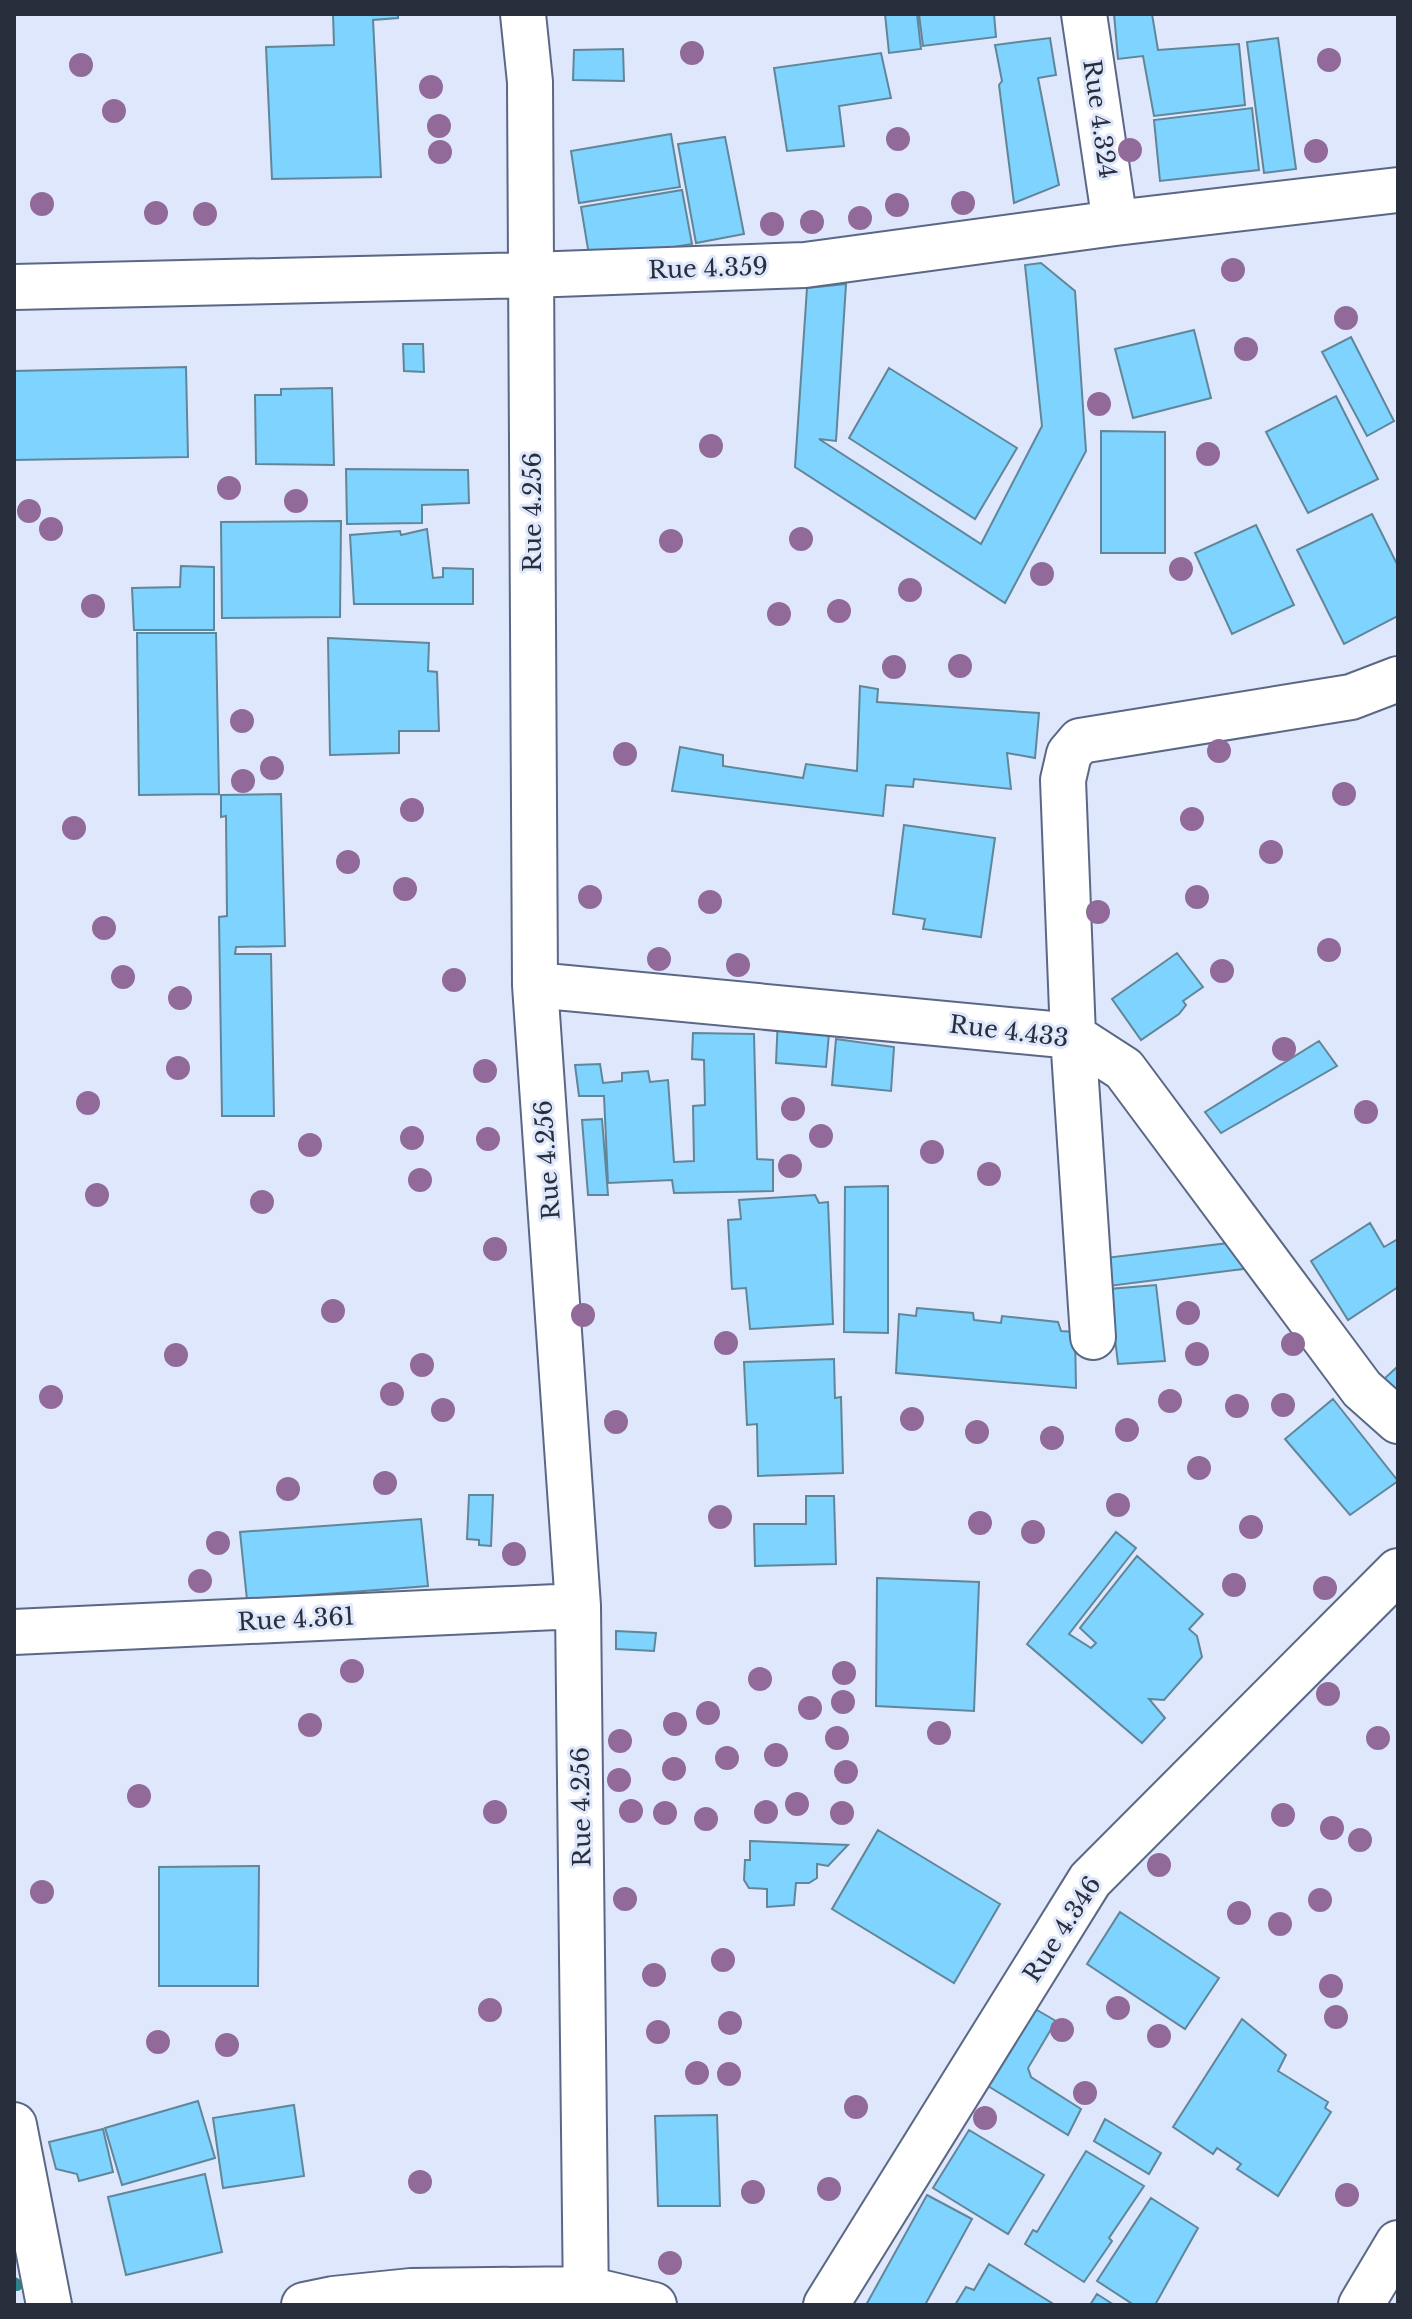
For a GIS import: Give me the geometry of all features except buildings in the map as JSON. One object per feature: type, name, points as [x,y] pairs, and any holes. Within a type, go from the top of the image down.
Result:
[{"type":"street","name":"Rue 4.256","points":[[523,14],[530,82],[535,985],[578,1606],[586,2297]]},
{"type":"street","name":"Rue 4.324","points":[[1084,14],[1115,223]]},
{"type":"street","name":"Rue 4.359","points":[[14,287],[805,265],[1115,223],[1398,190]]},
{"type":"street","points":[[1093,1337],[1073,1036],[1063,780],[1069,754],[1080,741],[1351,697],[1398,679]]},
{"type":"street","name":"Rue 4.433","points":[[535,985],[1073,1036],[1124,1069],[1362,1389],[1398,1421]]},
{"type":"street","name":"Rue 4.346","points":[[826,2305],[1090,1880],[1398,1571]]},
{"type":"street","name":"Rue 4.361","points":[[14,1632],[578,1606]]},
{"type":"street","points":[[14,2125],[49,2305]]},
{"type":"street","points":[[1361,2305],[1398,2243]]},
{"type":"street","points":[[304,2305],[411,2291],[586,2297],[654,2305]]}]
